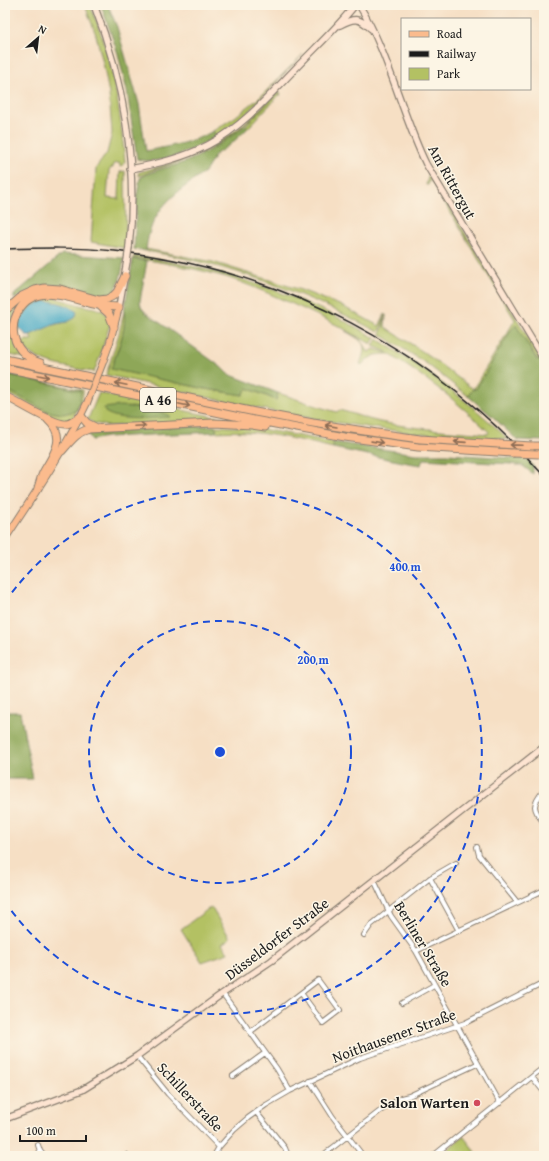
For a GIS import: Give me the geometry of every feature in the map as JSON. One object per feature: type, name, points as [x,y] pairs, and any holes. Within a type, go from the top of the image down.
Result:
[{"type":"highway","points":[[76,374],[39,363],[26,355],[18,346],[13,331],[14,320],[18,311],[24,303],[33,297],[42,294],[51,294],[99,302],[116,294],[125,276]]},
{"type":"highway","points":[[5,311],[22,296],[34,290],[44,288],[60,289],[119,307]]},
{"type":"highway","points":[[99,302],[109,314],[114,327]]},
{"type":"highway","name":"A 46","points":[[5,359],[255,412],[333,426],[420,439],[544,446]]},
{"type":"highway","name":"A 46","points":[[5,368],[311,431],[418,447],[463,451],[541,454]]},
{"type":"highway","points":[[5,396],[58,422],[66,424],[73,422],[80,416],[87,423],[101,428]]},
{"type":"highway","points":[[38,413],[49,421],[54,427],[58,440],[56,450],[42,475],[38,488]]},
{"type":"highway","points":[[62,451],[83,431],[101,428],[214,423],[252,425],[295,431],[311,431]]},
{"type":"main road","points":[[5,539],[62,451],[87,403],[103,362],[119,307]]},
{"type":"street","points":[[94,5],[109,48],[118,81],[126,129],[130,169],[131,222],[125,276],[119,307]]},
{"type":"street","points":[[130,169],[158,164],[181,157],[224,136],[253,112],[355,5]]},
{"type":"street","name":"Am Rittergut","points":[[359,5],[385,59],[426,164],[544,360]]},
{"type":"street","points":[[336,26],[349,21],[358,20],[372,30]]},
{"type":"street","name":"Düsseldorfer Straße","points":[[5,1119],[82,1090],[137,1056],[271,961],[544,747]]},
{"type":"street","points":[[544,790],[536,800],[534,806],[536,814],[544,823]]},
{"type":"street","points":[[477,847],[479,855],[517,902]]},
{"type":"street","points":[[364,935],[371,925],[430,878],[456,863]]},
{"type":"street","points":[[430,878],[459,931]]},
{"type":"street","name":"Berliner Straße","points":[[374,880],[389,911],[416,951],[477,1064],[500,1103]]},
{"type":"street","points":[[416,951],[544,890]]},
{"type":"street","points":[[250,1032],[301,993],[318,980],[340,1010],[323,1023],[301,993]]},
{"type":"street","name":"Noithausener Straße","points":[[219,1147],[236,1127],[256,1112],[290,1091],[360,1058],[457,1026],[476,1018],[544,983]]},
{"type":"street","points":[[402,1003],[434,984]]},
{"type":"street","points":[[223,994],[283,1078],[290,1091]]},
{"type":"street","points":[[233,1076],[265,1052]]},
{"type":"street","name":"Schillerstraße","points":[[137,1056],[168,1094],[219,1147],[214,1156]]},
{"type":"street","points":[[322,1156],[380,1111],[401,1098],[409,1096],[477,1064]]},
{"type":"street","points":[[433,1156],[544,1067]]},
{"type":"street","points":[[532,1077],[544,1092]]},
{"type":"street","points":[[310,1081],[325,1106],[360,1152]]},
{"type":"street","points":[[256,1112],[285,1148],[289,1156]]},
{"type":"street","points":[[38,1145],[44,1156]]},
{"type":"street","points":[[438,1152],[441,1156]]},
{"type":"green space","points":[[85,5],[90,5],[102,38],[110,64],[118,106],[125,162],[123,166],[120,167],[120,163],[113,164],[113,168],[109,171],[107,198],[119,199],[120,172],[125,171],[125,248],[91,242],[96,168],[107,153],[112,133],[109,94],[104,67],[96,35]]},
{"type":"green space","points":[[101,5],[108,5],[117,27],[139,104],[146,151],[189,141],[213,131],[216,137],[178,155],[146,161],[137,159],[127,91],[118,54]]},
{"type":"green space","points":[[303,54],[247,113],[216,137],[213,131],[235,117],[259,98]]},
{"type":"green space","points":[[276,92],[237,131],[228,137],[208,149],[188,158],[139,176],[138,173],[140,172],[190,156],[213,145],[236,130]]},
{"type":"green space","points":[[279,92],[281,95],[279,95],[248,128],[246,125]]},
{"type":"green space","points":[[246,125],[248,128],[231,144],[216,154],[204,173],[173,196],[165,204],[152,224],[148,236],[146,251],[134,249],[137,195],[140,178],[151,172],[184,162],[197,156],[219,144]]},
{"type":"green space","points":[[431,176],[544,364],[544,371],[540,360],[538,360],[516,326],[511,330],[476,389],[473,389],[515,320],[431,180],[429,181],[428,185],[426,185],[428,177]]},
{"type":"green space","points":[[146,249],[213,262],[301,290],[342,306],[379,326],[385,314],[382,325],[378,332],[322,304],[265,281],[207,264],[146,251]]},
{"type":"green space","points":[[62,254],[124,258],[120,280],[114,292],[102,296],[54,285],[42,286],[14,299],[14,295]]},
{"type":"green space","points":[[134,256],[197,267],[259,285],[318,308],[375,338],[371,344],[304,309],[233,279],[180,266],[133,258]]},
{"type":"green space","points":[[133,259],[147,261],[140,301],[141,307],[145,312],[221,367],[228,374],[278,393],[276,400],[247,388],[243,395],[206,389],[111,369],[123,333],[125,318],[124,311]]},
{"type":"green space","points":[[52,297],[95,308],[106,314],[110,324],[94,372],[65,367],[45,361],[28,352],[21,345],[22,342],[26,340],[32,340],[30,335],[48,327],[67,322],[20,320],[17,333],[18,319],[23,309],[36,299]]},
{"type":"green space","points":[[22,300],[12,319],[10,330],[26,358],[5,354],[5,315]]},
{"type":"green space","points":[[124,311],[125,319],[123,334],[112,369],[206,389],[243,395],[247,388],[276,400],[278,393],[330,410],[337,412],[339,410],[375,421],[434,430],[488,434],[489,432],[446,394],[389,354],[376,355],[366,360],[362,365],[360,364],[364,352],[363,344],[345,331],[360,339],[368,352],[374,349],[387,353],[373,346],[377,339],[412,361],[477,411],[508,439],[494,438],[493,440],[438,435],[347,424],[256,408],[106,375],[119,334]]},
{"type":"green space","points":[[386,315],[385,327],[425,353],[473,389],[468,396],[427,364],[380,334]]},
{"type":"green space","points":[[516,325],[537,360],[540,360],[544,371],[544,441],[517,440],[468,396],[473,389],[476,389],[511,330]]},
{"type":"green space","points":[[5,373],[83,390],[78,409],[72,419],[64,422],[51,416],[5,392]]},
{"type":"green space","points":[[5,374],[81,391],[80,401],[76,411],[63,414],[49,412],[5,389]]},
{"type":"green space","points":[[99,393],[230,420],[107,426],[93,423],[88,419]]},
{"type":"green space","points":[[120,406],[141,408],[167,414],[170,417],[127,418],[111,415],[105,412],[104,408]]},
{"type":"green space","points":[[186,426],[215,426],[217,432],[106,437],[92,440],[88,434],[93,432]]},
{"type":"green space","points":[[215,426],[255,428],[333,442],[333,448],[261,433],[232,431],[217,432]]},
{"type":"green space","points":[[333,442],[416,454],[447,454],[527,459],[533,466],[533,474],[523,466],[511,464],[423,459],[421,465],[408,463],[333,448]]},
{"type":"green space","points":[[5,712],[20,712],[33,779],[5,779]]},
{"type":"green space","points":[[211,907],[230,938],[222,944],[228,953],[202,962],[181,929]]},
{"type":"green space","points":[[463,1136],[479,1156],[441,1155]]},
{"type":"water","points":[[45,301],[66,305],[77,312],[75,318],[67,322],[55,324],[30,335],[26,335],[19,327],[20,320],[31,306]]},
{"type":"railway","points":[[5,249],[87,249],[115,251],[177,261],[237,276],[295,297],[350,323],[404,354],[454,390],[501,431],[544,476]]},
{"type":"place","name":"Salon Warten","points":[[477,1103]]}]
